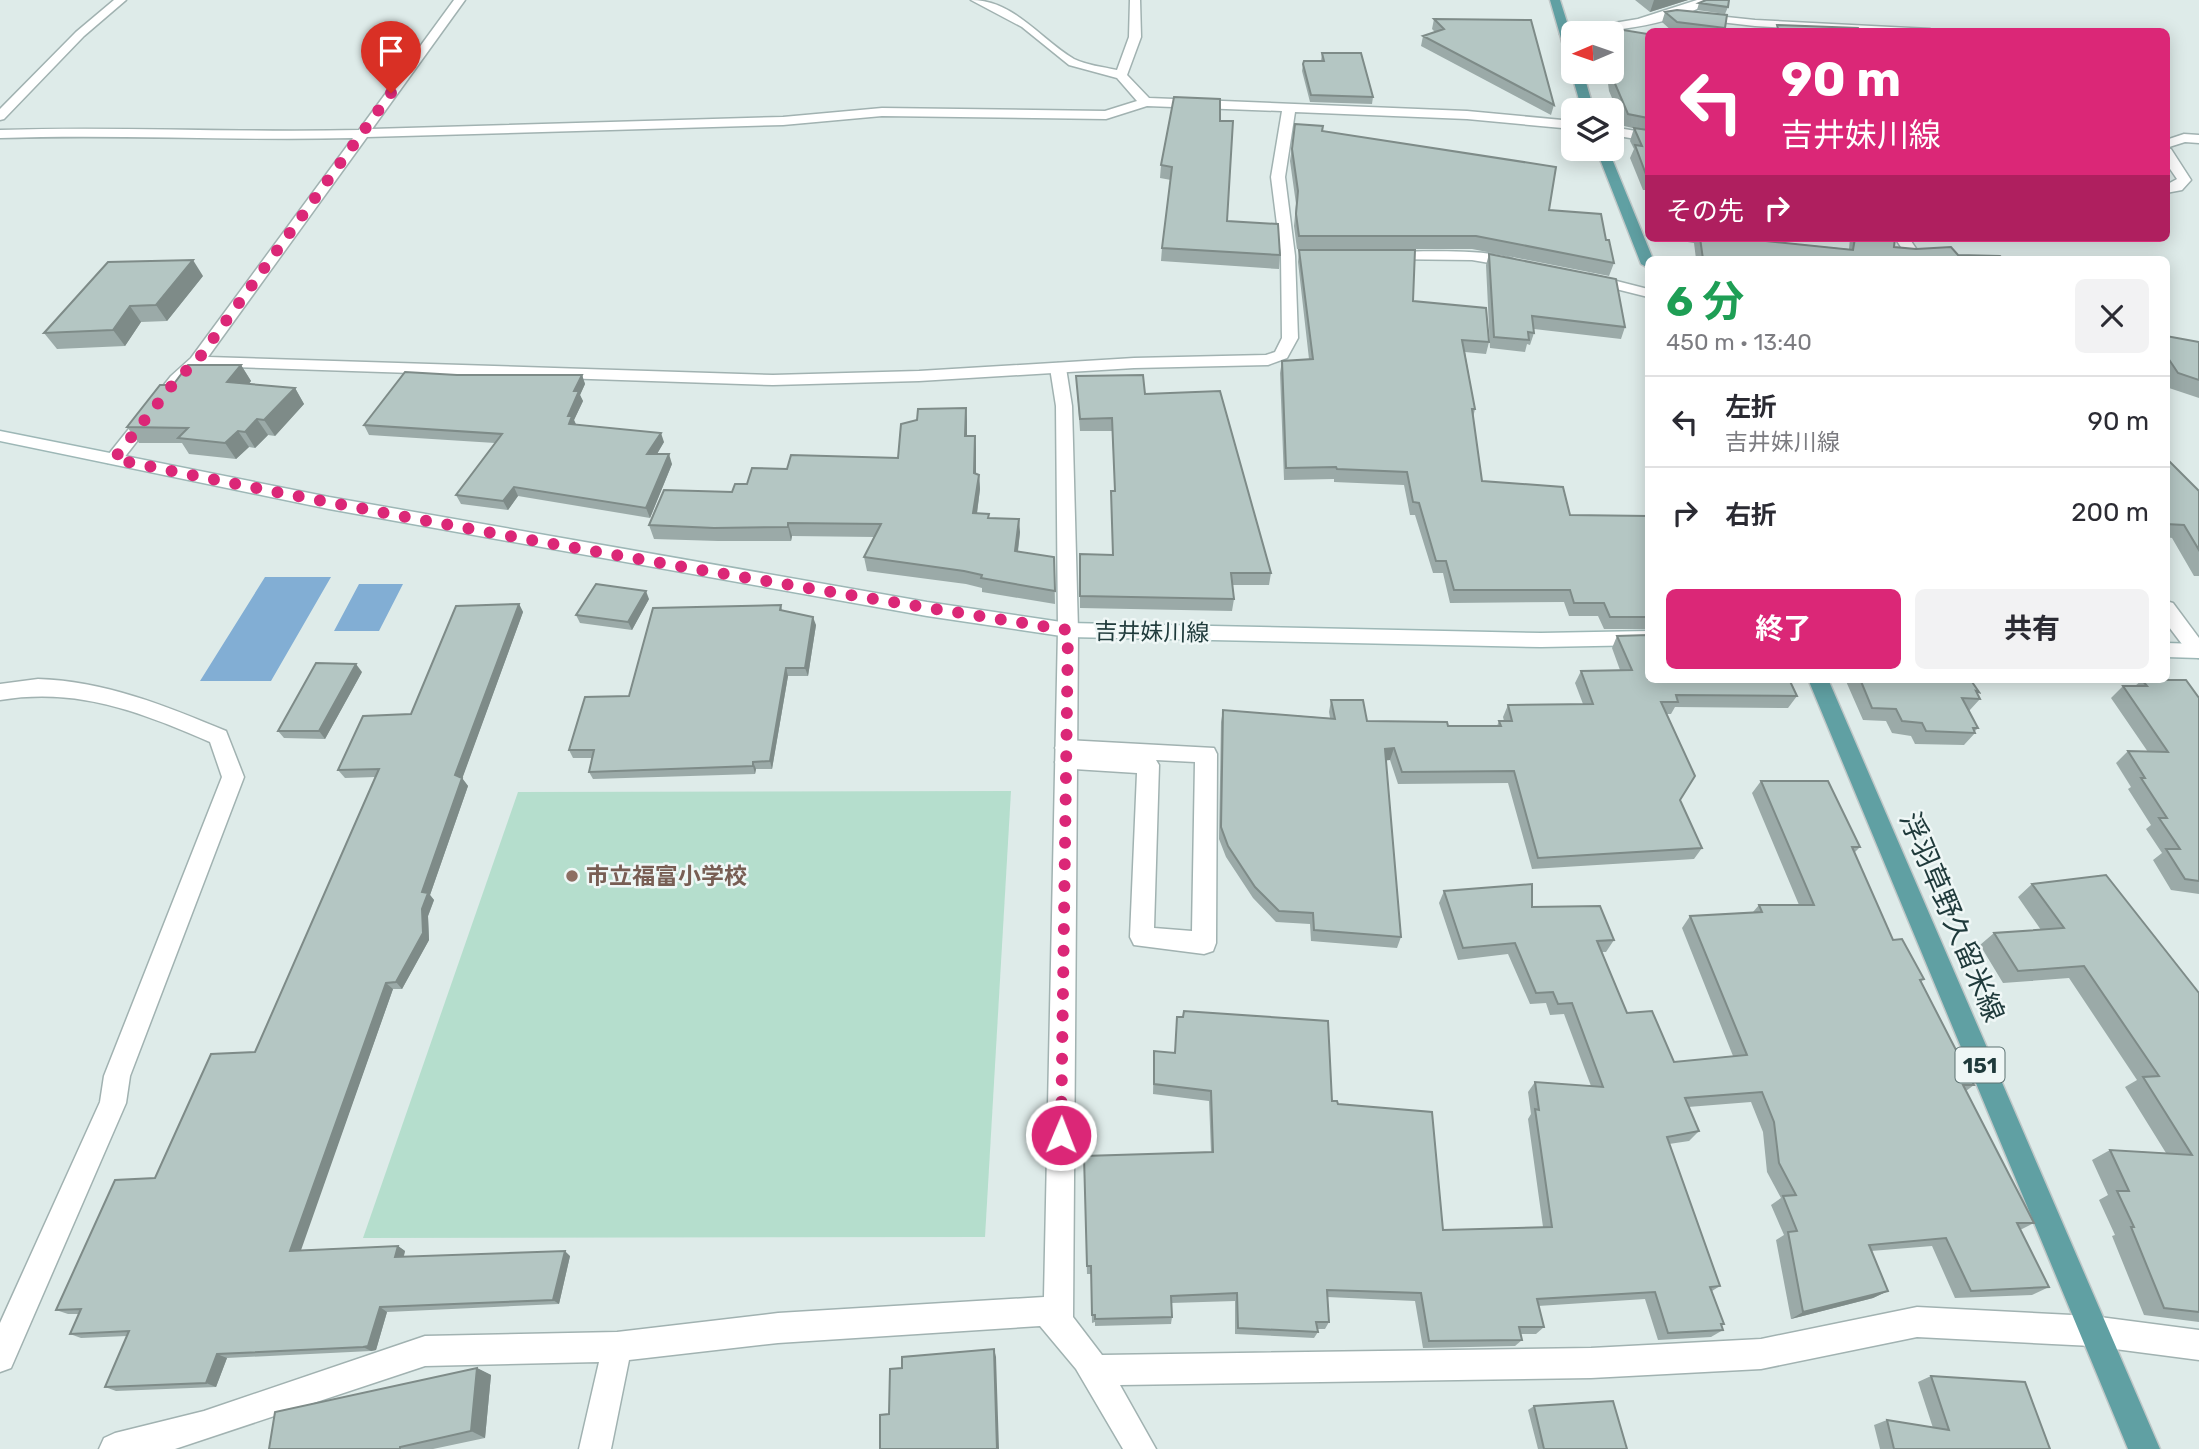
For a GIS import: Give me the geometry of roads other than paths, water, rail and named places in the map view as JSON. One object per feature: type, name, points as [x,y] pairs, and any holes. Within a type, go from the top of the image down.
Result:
[{"type":"main road","points":[[1555,0],[1562,21]]},
{"type":"main road","points":[[1607,161],[1645,256]]},
{"type":"main road","name":"浮羽草野久留米線","points":[[1820,683],[2144,1449]]},
{"type":"street","points":[[0,116],[80,34],[121,0]]},
{"type":"street","points":[[114,459],[177,379],[197,361],[460,0]]},
{"type":"street","points":[[976,0],[1026,25],[1059,54],[1073,62],[1121,75],[1133,92],[1146,102]]},
{"type":"street","points":[[1121,75],[1135,37],[1135,0]]},
{"type":"street","points":[[1624,24],[1706,0]]},
{"type":"street","points":[[1668,13],[1755,23],[1852,28]]},
{"type":"street","points":[[0,134],[83,131],[277,136],[362,134],[783,121],[882,112],[1106,115],[1146,102],[1467,115],[1561,124]]},
{"type":"street","points":[[197,361],[773,380],[919,376],[1134,363],[1268,360],[1281,355],[1290,338],[1295,256],[1278,177],[1289,108]]},
{"type":"street","points":[[1624,133],[1645,136]]},
{"type":"street","points":[[2170,143],[2184,138],[2199,139]]},
{"type":"street","points":[[2170,158],[2184,180],[2177,187],[2170,188]]},
{"type":"street","points":[[1367,256],[1472,256],[1522,265]]},
{"type":"street","points":[[1577,275],[1645,292]]},
{"type":"street","points":[[1058,368],[1064,406],[1068,630],[1058,1322]]},
{"type":"street","name":"吉井妹川線","points":[[0,436],[329,503],[614,555],[927,609],[1068,630],[1541,640],[1645,638]]},
{"type":"street","points":[[2170,613],[2198,651]]},
{"type":"street","points":[[2170,650],[2198,651]]},
{"type":"street","points":[[0,692],[40,687],[83,692],[149,708],[219,737],[233,776],[117,1076],[113,1103],[0,1357]]},
{"type":"street","points":[[1206,754],[1204,943],[1142,937],[1148,765],[1066,755],[1206,754]]},
{"type":"street","points":[[115,1449],[204,1426],[425,1351],[617,1347],[778,1328],[1046,1311],[1058,1322],[1093,1370],[1140,1449]]},
{"type":"street","points":[[1093,1370],[1591,1363],[1761,1354],[1917,1322],[2092,1331],[2199,1345]]},
{"type":"street","points":[[595,1449],[617,1347]]},
{"type":"water","points":[[265,577],[331,577],[271,681],[200,681]]},
{"type":"water","points":[[359,584],[403,584],[379,631],[334,631]]},
{"type":"place","name":"市立福富小学校","points":[[572,876]]}]
